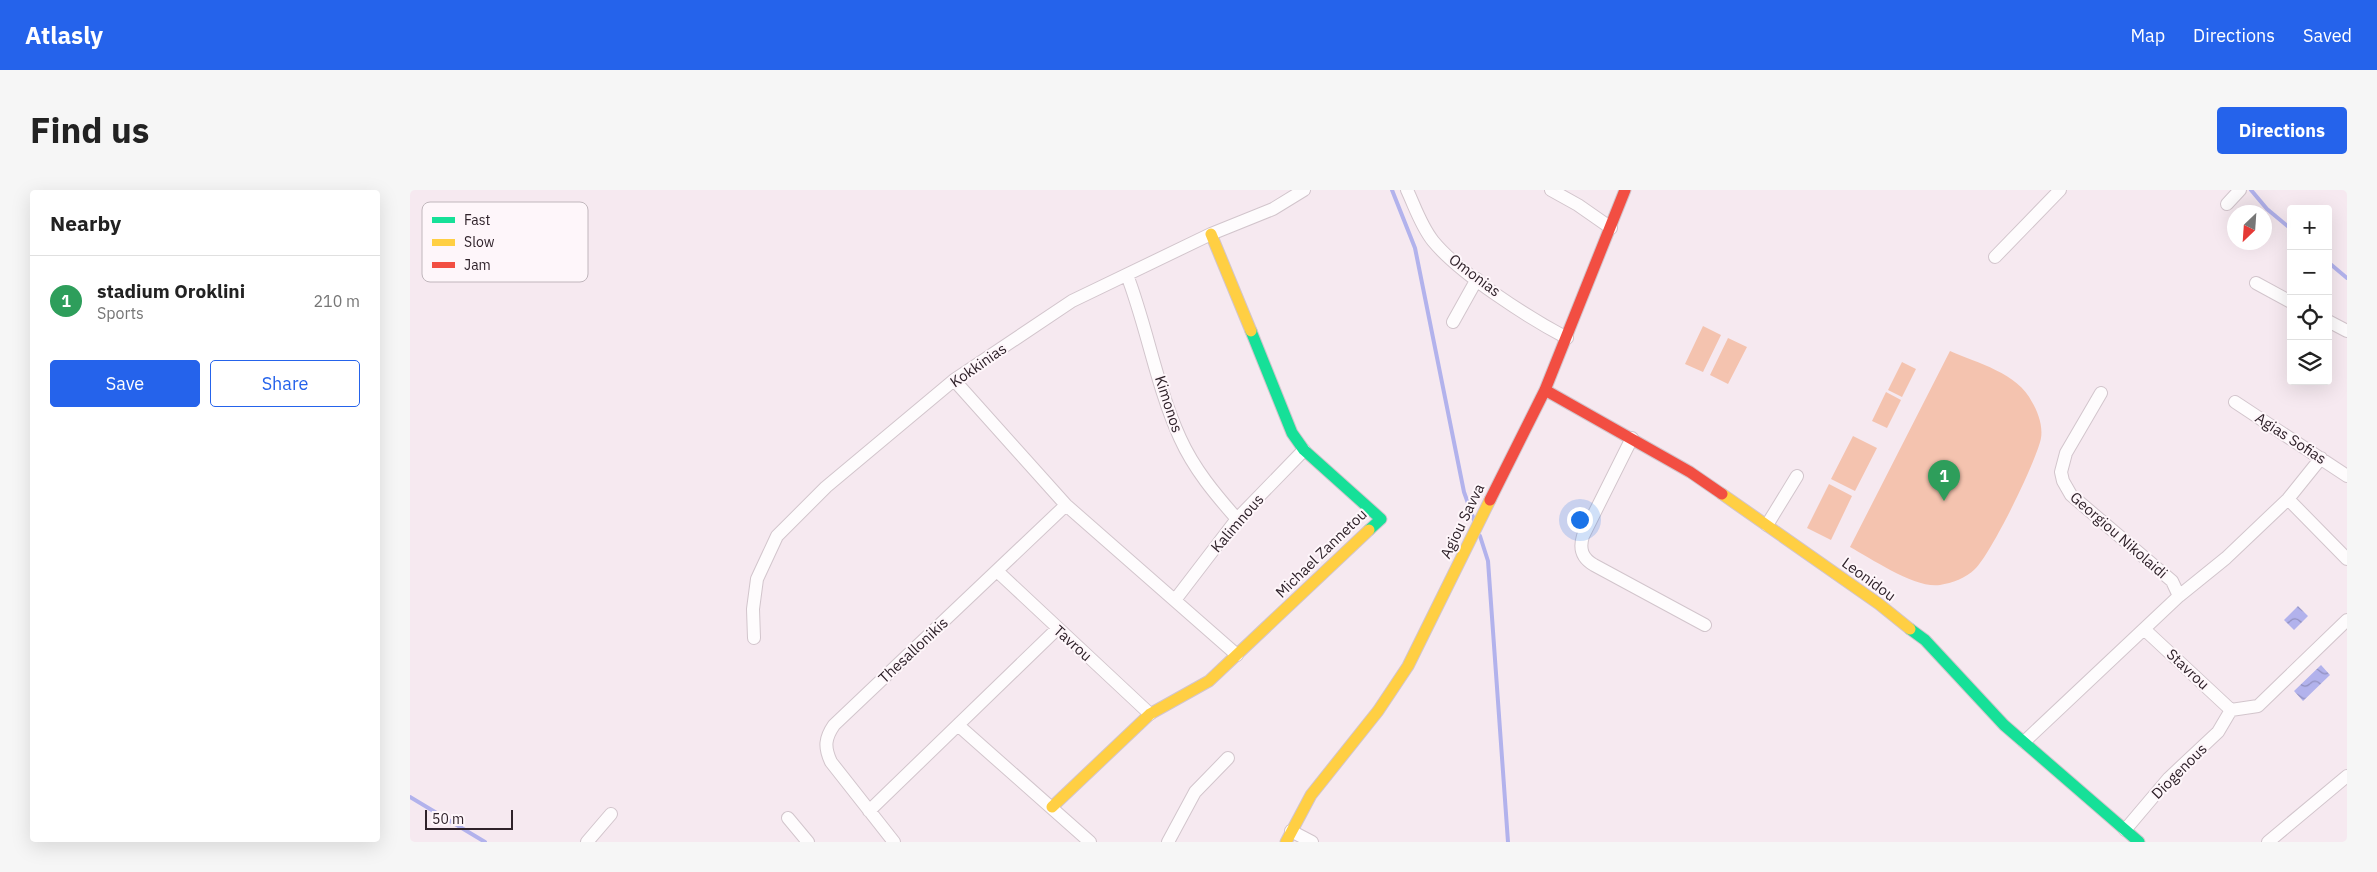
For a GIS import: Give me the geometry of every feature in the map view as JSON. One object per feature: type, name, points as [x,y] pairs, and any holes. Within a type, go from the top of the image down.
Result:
[{"type":"street","name":"Kokkinias","points":[[754,638],[753,609],[757,579],[777,536],[826,487],[954,380],[1072,300],[1210,234],[1273,209],[1304,190]]},
{"type":"street","name":"Omonias","points":[[1407,190],[1420,220],[1433,241],[1476,280],[1567,338]]},
{"type":"street","points":[[1551,190],[1578,205],[1611,228]]},
{"type":"street","name":"Agiou Savva","points":[[1289,836],[1306,804],[1396,688],[1545,390],[1625,190]]},
{"type":"street","points":[[1995,257],[2060,190]]},
{"type":"street","points":[[2227,204],[2240,190]]},
{"type":"street","name":"Michael Zannetou","points":[[1052,807],[1150,714],[1209,681],[1381,519],[1304,450],[1287,424],[1210,234]]},
{"type":"street","name":"Kimonos","points":[[1127,274],[1139,306],[1180,437],[1195,466],[1237,519]]},
{"type":"street","points":[[1453,322],[1476,280]]},
{"type":"street","points":[[2256,283],[2287,300]]},
{"type":"street","points":[[2332,323],[2347,331]]},
{"type":"street","points":[[954,380],[1066,504],[1237,655]]},
{"type":"street","name":"Leonidou","points":[[1545,390],[1690,472],[1879,604],[1925,640],[2004,725],[2139,842]]},
{"type":"street","name":"Georgiou Nikolaidi","points":[[2101,393],[2066,453],[2062,463],[2063,481],[2079,503],[2172,581],[2179,596]]},
{"type":"street","name":"Agias Sofias","points":[[2235,402],[2347,476]]},
{"type":"street","points":[[1632,438],[1583,536],[1581,542],[1583,554],[1594,565],[1705,625]]},
{"type":"street","name":"Kalimnous","points":[[1175,600],[1237,519],[1304,450]]},
{"type":"street","points":[[2024,742],[2179,596],[2226,558],[2288,499],[2321,458]]},
{"type":"street","points":[[1767,525],[1797,476]]},
{"type":"street","points":[[2288,499],[2347,559]]},
{"type":"street","name":"Thesallonikis","points":[[869,811],[831,762],[826,750],[827,735],[834,724],[1066,504]]},
{"type":"street","name":"Tavrou","points":[[997,571],[1150,714]]},
{"type":"street","points":[[2231,710],[2258,706],[2347,620]]},
{"type":"street","points":[[894,842],[869,811],[959,726],[1057,629]]},
{"type":"street","name":"Stavrou","points":[[2144,629],[2231,710]]},
{"type":"street","name":"Diogenous","points":[[2125,830],[2169,778],[2218,732],[2231,710]]},
{"type":"street","points":[[959,726],[1090,842]]},
{"type":"street","points":[[1168,842],[1195,792],[1228,758]]},
{"type":"street","points":[[2272,841],[2347,776]]},
{"type":"street","points":[[587,842],[611,814]]},
{"type":"street","points":[[788,818],[808,842]]},
{"type":"street","points":[[1289,836],[1312,842]]},
{"type":"shaded area","points":[[1703,326],[1721,335],[1703,372],[1685,364]]},
{"type":"shaded area","points":[[1728,338],[1747,347],[1728,384],[1710,375]]},
{"type":"shaded area","points":[[1950,351],[1996,370],[2017,383],[2026,392],[2040,419],[2041,438],[2023,485],[2002,527],[1982,560],[1975,569],[1963,577],[1945,584],[1930,585],[1894,572],[1850,547]]},
{"type":"shaded area","points":[[1902,362],[1916,369],[1902,397],[1888,390]]},
{"type":"shaded area","points":[[1886,392],[1901,400],[1887,428],[1872,421]]},
{"type":"shaded area","points":[[1853,436],[1877,448],[1855,491],[1831,479]]},
{"type":"shaded area","points":[[1829,484],[1852,496],[1831,540],[1807,528]]},
{"type":"water","points":[[2298,606],[2308,616],[2294,630],[2284,620]]},
{"type":"water","points":[[2321,665],[2330,675],[2303,701],[2294,691]]},
{"type":"waterway","points":[[1392,190],[1415,248],[1464,492],[1474,520]]},
{"type":"waterway","points":[[2251,190],[2267,209],[2287,226]]},
{"type":"waterway","points":[[2332,265],[2347,278]]},
{"type":"waterway","points":[[1480,536],[1488,561],[1508,842]]},
{"type":"waterway","points":[[410,797],[485,842]]},
{"type":"traffic: fast","points":[[1251,331],[1292,433],[1304,450],[1381,519],[1369,530]]},
{"type":"traffic: fast","points":[[1910,629],[1925,640],[2004,725],[2139,842]]},
{"type":"traffic: slow","points":[[1211,234],[1251,331]]},
{"type":"traffic: slow","points":[[1722,494],[1879,604],[1910,629]]},
{"type":"traffic: slow","points":[[1286,842],[1311,795],[1378,711],[1408,666],[1490,500]]},
{"type":"traffic: slow","points":[[1052,807],[1150,714],[1209,681],[1369,530]]},
{"type":"traffic: jam","points":[[1490,500],[1545,390],[1625,190]]},
{"type":"traffic: jam","points":[[1545,390],[1690,472],[1722,494]]},
{"type":"place","name":"stadium Oroklini","points":[[1944,501]]}]
